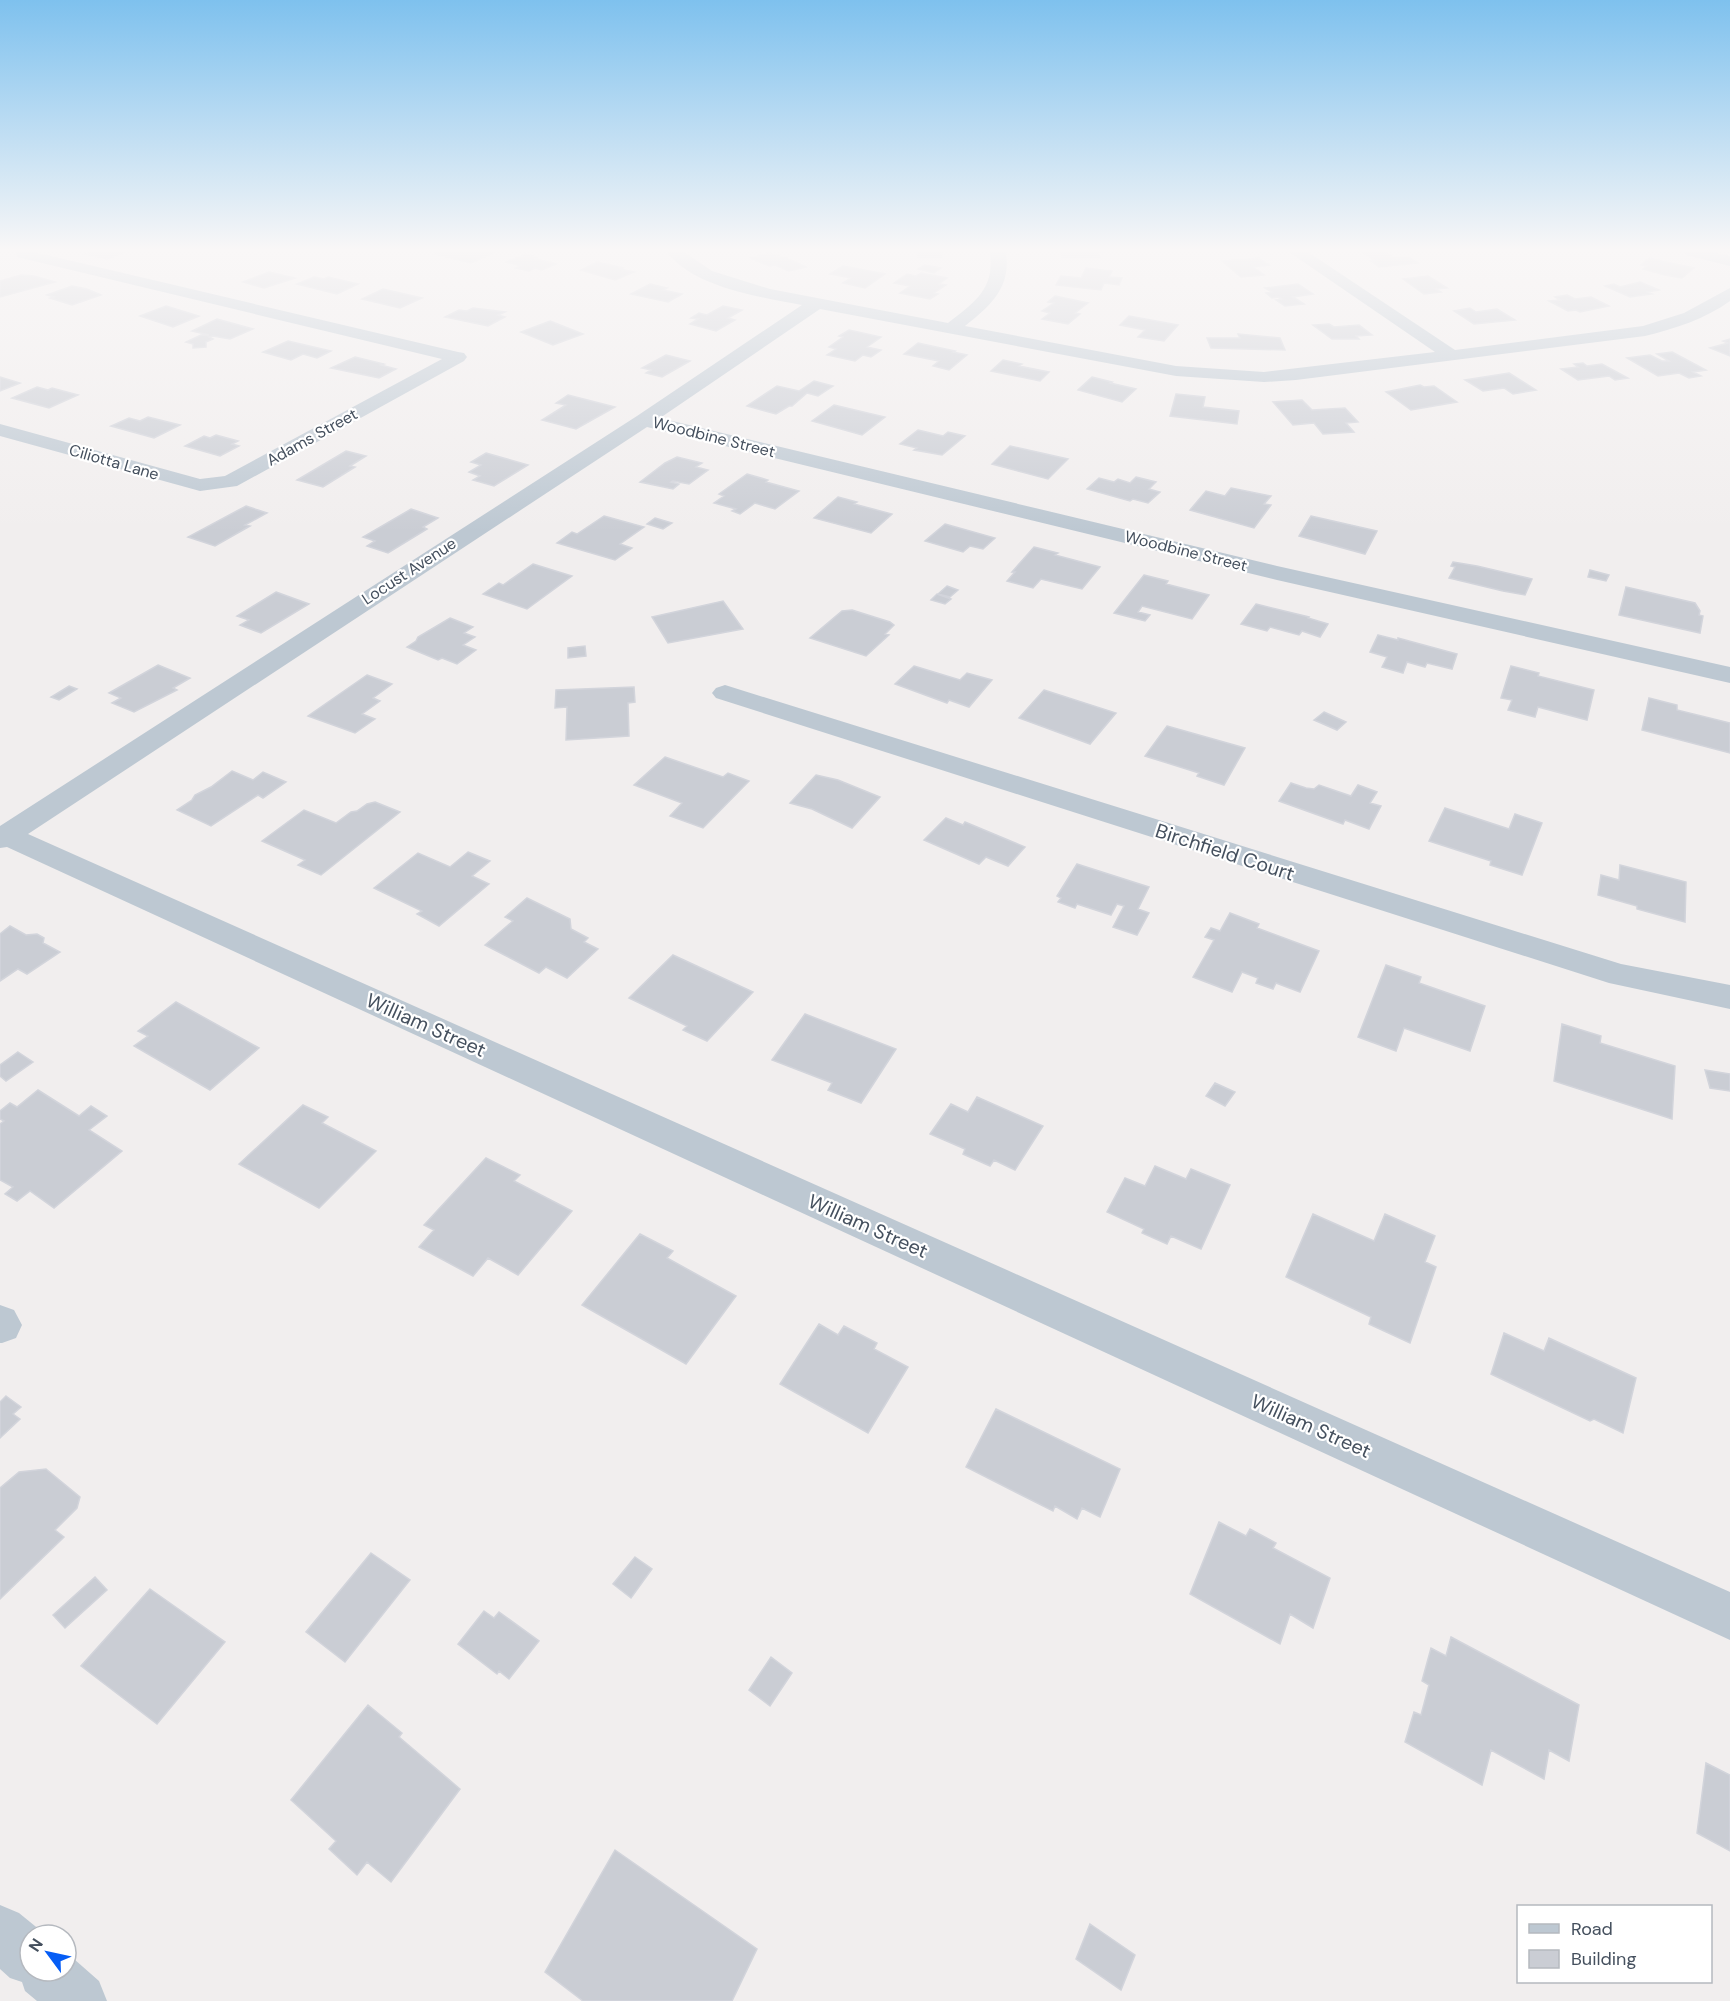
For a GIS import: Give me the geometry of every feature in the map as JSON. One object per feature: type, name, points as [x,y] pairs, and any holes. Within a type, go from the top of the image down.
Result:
[{"type":"street","name":"Adams Street","points":[[230,482],[458,357],[410,345]]},
{"type":"street","name":"Locust Avenue","points":[[3,837],[644,420],[754,345]]},
{"type":"street","points":[[1046,345],[1176,371],[1226,375],[1296,375],[1523,345]]},
{"type":"street","points":[[1437,345],[1450,354]]},
{"type":"street","name":"Woodbine Street","points":[[644,420],[1276,573],[1730,675]]},
{"type":"street","name":"Ciliotta Lane","points":[[0,430],[200,485],[230,482]]},
{"type":"street","name":"Birchfield Court","points":[[724,693],[1566,959],[1620,975],[1730,997]]},
{"type":"street","name":"William Street","points":[[3,837],[1730,1616]]},
{"type":"street","points":[[0,1932],[18,1948]]},
{"type":"street","points":[[59,1983],[79,2001]]},
{"type":"building","points":[[193,345],[206,345],[206,347],[193,348]]},
{"type":"building","points":[[278,345],[307,345],[331,351],[317,358],[303,354],[291,360],[263,352]]},
{"type":"building","points":[[869,345],[867,347],[881,350],[871,357],[863,355],[855,361],[827,355],[836,349],[829,347]]},
{"type":"building","points":[[915,345],[929,345],[967,355],[949,370],[933,366],[939,361],[904,354]]},
{"type":"building","points":[[1210,345],[1283,345],[1285,350],[1211,348]]},
{"type":"building","points":[[1730,345],[1730,356],[1710,348]]},
{"type":"building","points":[[1672,352],[1706,370],[1693,372],[1701,376],[1689,378],[1679,373],[1658,376],[1627,358],[1650,355],[1662,361],[1669,361],[1657,354]]},
{"type":"building","points":[[666,355],[690,361],[662,377],[646,373],[651,370],[642,368]]},
{"type":"building","points":[[355,357],[396,369],[379,378],[331,368]]},
{"type":"building","points":[[1003,360],[1049,372],[1040,381],[991,371]]},
{"type":"building","points":[[1583,363],[1587,366],[1602,364],[1628,378],[1615,380],[1609,376],[1578,380],[1561,369],[1578,367],[1574,364]]},
{"type":"building","points":[[1509,373],[1536,390],[1513,394],[1504,388],[1483,391],[1465,380]]},
{"type":"building","points":[[0,377],[20,383],[0,391]]},
{"type":"building","points":[[1092,377],[1136,389],[1122,402],[1078,390]]},
{"type":"building","points":[[814,381],[833,386],[818,396],[807,393],[792,406],[776,414],[747,406],[777,386],[799,391]]},
{"type":"building","points":[[1420,385],[1434,386],[1457,402],[1411,410],[1386,392]]},
{"type":"building","points":[[37,387],[48,390],[52,388],[78,395],[49,408],[12,398]]},
{"type":"building","points":[[1176,394],[1205,397],[1203,407],[1239,411],[1237,424],[1170,416]]},
{"type":"building","points":[[568,395],[615,407],[576,429],[542,420],[566,405],[556,403]]},
{"type":"building","points":[[1302,400],[1312,410],[1345,408],[1358,422],[1346,423],[1354,432],[1323,434],[1314,423],[1293,425],[1273,402]]},
{"type":"building","points":[[834,405],[885,417],[862,435],[812,421]]},
{"type":"building","points":[[148,417],[180,425],[154,438],[111,426],[129,418],[140,421]]},
{"type":"building","points":[[918,430],[943,436],[948,432],[965,436],[942,455],[914,450],[917,448],[900,444]]},
{"type":"building","points":[[216,435],[238,441],[232,444],[239,446],[220,456],[185,446],[204,436],[210,438]]},
{"type":"building","points":[[1010,446],[1068,459],[1048,479],[992,464]]},
{"type":"building","points":[[346,451],[366,456],[350,466],[355,467],[323,487],[297,480]]},
{"type":"building","points":[[486,453],[528,465],[494,486],[473,480],[480,476],[469,472],[481,465],[471,462]]},
{"type":"building","points":[[677,457],[702,463],[696,467],[708,470],[689,484],[671,482],[679,484],[673,489],[640,482],[665,463]]},
{"type":"building","points":[[747,474],[799,491],[775,509],[755,503],[740,514],[732,511],[736,509],[714,503],[724,496],[719,494]]},
{"type":"building","points":[[1136,477],[1156,482],[1149,489],[1160,492],[1148,503],[1133,499],[1130,501],[1087,489],[1099,478],[1114,482],[1118,479],[1130,483]]},
{"type":"building","points":[[1231,488],[1271,496],[1264,504],[1271,505],[1254,528],[1190,510],[1206,491],[1225,496]]},
{"type":"building","points":[[838,497],[857,502],[854,504],[892,514],[871,533],[814,518]]},
{"type":"building","points":[[246,506],[267,513],[245,525],[250,526],[215,546],[188,537]]},
{"type":"building","points":[[411,509],[438,518],[423,527],[427,529],[388,553],[367,546],[375,541],[363,537]]},
{"type":"building","points":[[604,516],[644,527],[620,544],[632,548],[615,560],[557,543],[572,532],[577,534]]},
{"type":"building","points":[[1311,516],[1377,531],[1365,554],[1299,536]]},
{"type":"building","points":[[655,518],[672,523],[663,529],[647,524]]},
{"type":"building","points":[[945,524],[995,538],[983,549],[970,546],[963,552],[925,541]]},
{"type":"building","points":[[1034,547],[1100,567],[1082,589],[1041,579],[1033,588],[1007,581]]},
{"type":"building","points":[[1453,562],[1532,579],[1525,595],[1503,591],[1449,578],[1455,567],[1451,566]]},
{"type":"building","points":[[533,564],[572,576],[527,609],[483,594],[499,583],[503,585]]},
{"type":"building","points":[[1590,570],[1609,575],[1606,581],[1588,577]]},
{"type":"building","points":[[1144,575],[1168,581],[1166,584],[1209,595],[1192,619],[1142,606],[1138,612],[1150,615],[1145,621],[1114,613]]},
{"type":"building","points":[[947,586],[958,590],[950,597],[938,594]]},
{"type":"building","points":[[1626,587],[1695,603],[1700,611],[1699,615],[1703,616],[1700,633],[1619,615]]},
{"type":"building","points":[[276,592],[309,604],[261,633],[240,625],[249,620],[237,616]]},
{"type":"building","points":[[937,594],[951,599],[945,604],[931,600]]},
{"type":"building","points":[[723,601],[743,629],[668,643],[652,617]]},
{"type":"building","points":[[1256,604],[1328,624],[1320,637],[1302,631],[1299,635],[1270,627],[1267,631],[1241,624]]},
{"type":"building","points":[[852,610],[894,625],[885,634],[889,635],[866,656],[810,638],[842,611]]},
{"type":"building","points":[[450,618],[473,627],[464,633],[475,637],[463,645],[476,650],[457,664],[442,658],[438,660],[407,647],[418,637]]},
{"type":"building","points":[[1378,635],[1457,654],[1452,669],[1427,663],[1425,667],[1407,662],[1403,673],[1382,667],[1387,657],[1370,652]]},
{"type":"building","points":[[585,646],[586,656],[568,658],[568,648]]},
{"type":"building","points":[[158,665],[190,678],[173,688],[177,690],[134,712],[112,703],[121,698],[109,693]]},
{"type":"building","points":[[914,666],[960,680],[967,673],[992,680],[969,707],[949,700],[947,703],[895,684]]},
{"type":"building","points":[[1511,666],[1539,673],[1538,676],[1594,690],[1587,720],[1538,707],[1535,717],[1508,710],[1512,700],[1501,698]]},
{"type":"building","points":[[367,675],[392,684],[373,698],[380,701],[362,714],[375,719],[355,733],[308,716]]},
{"type":"building","points":[[69,686],[77,689],[59,700],[51,697]]},
{"type":"building","points":[[634,687],[635,702],[628,703],[629,736],[566,740],[567,707],[555,708],[556,690]]},
{"type":"building","points":[[1044,690],[1116,713],[1090,744],[1019,718]]},
{"type":"building","points":[[1649,698],[1677,705],[1677,710],[1730,723],[1730,753],[1642,730]]},
{"type":"building","points":[[1324,712],[1346,722],[1337,730],[1314,720]]},
{"type":"building","points":[[1167,726],[1245,748],[1224,785],[1197,776],[1199,773],[1145,756]]},
{"type":"building","points":[[665,757],[723,777],[728,773],[749,781],[703,828],[670,816],[682,803],[634,785]]},
{"type":"building","points":[[232,771],[253,780],[263,772],[286,782],[263,798],[258,795],[211,826],[177,810],[192,800],[195,795],[211,787]]},
{"type":"building","points":[[816,775],[838,780],[880,797],[852,828],[812,809],[790,803]]},
{"type":"building","points":[[1291,783],[1314,789],[1319,785],[1351,796],[1358,785],[1377,792],[1370,803],[1381,806],[1369,829],[1345,820],[1343,824],[1279,801]]},
{"type":"building","points":[[375,802],[400,812],[321,875],[298,865],[305,860],[262,841],[304,810],[336,823],[351,812]]},
{"type":"building","points":[[1445,808],[1509,829],[1515,814],[1542,823],[1522,875],[1490,865],[1491,861],[1429,841]]},
{"type":"building","points":[[946,818],[963,825],[965,822],[1025,847],[1008,866],[986,857],[979,864],[924,840]]},
{"type":"building","points":[[468,852],[490,861],[472,876],[489,884],[439,926],[417,914],[422,911],[374,888],[418,853],[450,867]]},
{"type":"building","points":[[1077,864],[1149,887],[1138,909],[1149,913],[1137,935],[1113,927],[1124,906],[1117,904],[1111,915],[1077,904],[1075,908],[1058,902],[1061,898],[1057,896]]},
{"type":"building","points":[[1620,865],[1686,882],[1685,922],[1637,909],[1637,906],[1598,895],[1601,875],[1619,880]]},
{"type":"building","points":[[527,898],[570,919],[571,929],[588,938],[584,942],[598,949],[567,978],[546,967],[539,973],[485,945],[513,921],[505,917]]},
{"type":"building","points":[[1230,913],[1259,924],[1257,928],[1319,951],[1300,992],[1276,983],[1273,989],[1256,983],[1258,978],[1242,972],[1232,992],[1193,977],[1214,940],[1205,937],[1211,928],[1220,931]]},
{"type":"building","points":[[10,926],[26,935],[37,934],[44,938],[43,943],[60,952],[27,974],[18,969],[0,981],[0,934]]},
{"type":"building","points":[[673,955],[753,992],[707,1041],[683,1030],[687,1026],[629,998]]},
{"type":"building","points":[[1386,965],[1421,977],[1419,983],[1485,1006],[1470,1051],[1404,1028],[1396,1051],[1358,1037]]},
{"type":"building","points":[[176,1002],[259,1048],[210,1090],[134,1046],[148,1036],[138,1031]]},
{"type":"building","points":[[805,1014],[896,1049],[861,1103],[828,1090],[832,1083],[772,1060]]},
{"type":"building","points":[[1562,1024],[1601,1036],[1600,1043],[1675,1066],[1672,1119],[1554,1081]]},
{"type":"building","points":[[18,1052],[33,1062],[6,1081],[0,1076],[0,1065]]},
{"type":"building","points":[[1705,1070],[1730,1074],[1730,1091],[1710,1088]]},
{"type":"building","points":[[1215,1083],[1235,1092],[1225,1106],[1206,1096]]},
{"type":"building","points":[[38,1090],[79,1116],[91,1106],[107,1116],[89,1130],[122,1151],[54,1208],[30,1191],[17,1201],[5,1194],[13,1187],[0,1180],[0,1124],[4,1121],[0,1119],[0,1111],[10,1103],[17,1107]]},
{"type":"building","points":[[977,1097],[1043,1126],[1015,1170],[994,1160],[990,1166],[963,1154],[965,1149],[930,1134],[951,1104],[968,1112]]},
{"type":"building","points":[[303,1105],[328,1117],[322,1123],[376,1151],[319,1208],[239,1164]]},
{"type":"building","points":[[486,1158],[520,1175],[514,1181],[572,1211],[518,1275],[488,1258],[473,1276],[419,1247],[434,1230],[424,1225]]},
{"type":"building","points":[[1155,1166],[1186,1179],[1191,1169],[1230,1185],[1201,1249],[1171,1236],[1167,1244],[1142,1233],[1144,1229],[1107,1212],[1125,1178],[1145,1186]]},
{"type":"building","points":[[1313,1214],[1374,1241],[1385,1214],[1435,1236],[1425,1262],[1436,1267],[1410,1343],[1369,1324],[1371,1317],[1286,1277]]},
{"type":"building","points":[[640,1234],[673,1251],[667,1258],[736,1296],[686,1364],[582,1305]]},
{"type":"building","points":[[819,1324],[838,1335],[844,1326],[877,1343],[874,1349],[908,1367],[868,1433],[780,1384]]},
{"type":"building","points":[[1504,1333],[1544,1351],[1549,1338],[1636,1378],[1623,1433],[1594,1419],[1590,1421],[1491,1374]]},
{"type":"building","points":[[6,1396],[21,1407],[13,1414],[20,1419],[0,1438],[0,1402]]},
{"type":"building","points":[[996,1409],[1120,1469],[1100,1517],[1082,1508],[1077,1519],[1055,1506],[1053,1511],[966,1467]]},
{"type":"building","points":[[46,1469],[80,1497],[77,1508],[55,1530],[64,1537],[0,1599],[0,1488],[19,1472]]},
{"type":"building","points":[[1219,1522],[1246,1536],[1250,1529],[1276,1543],[1273,1548],[1330,1578],[1313,1628],[1290,1614],[1280,1644],[1190,1594]]},
{"type":"building","points":[[371,1553],[410,1580],[345,1662],[306,1632]]},
{"type":"building","points":[[635,1557],[652,1569],[631,1598],[613,1584]]},
{"type":"building","points":[[95,1577],[107,1590],[65,1628],[53,1615]]},
{"type":"building","points":[[150,1589],[225,1642],[157,1724],[81,1666]]},
{"type":"building","points":[[484,1611],[494,1618],[499,1612],[539,1641],[509,1679],[499,1671],[497,1674],[458,1644]]},
{"type":"building","points":[[1451,1637],[1579,1705],[1569,1761],[1549,1750],[1544,1779],[1491,1750],[1482,1785],[1405,1742],[1414,1712],[1421,1715],[1429,1685],[1422,1681],[1431,1648],[1446,1656]]},
{"type":"building","points":[[771,1657],[792,1673],[770,1706],[749,1690]]},
{"type":"building","points":[[368,1705],[402,1733],[399,1737],[460,1789],[391,1882],[367,1862],[357,1875],[329,1849],[336,1841],[291,1800]]},
{"type":"building","points":[[1706,1763],[1730,1775],[1730,1851],[1697,1833]]},
{"type":"building","points":[[615,1850],[757,1949],[732,2001],[583,2001],[545,1972]]},
{"type":"building","points":[[1090,1924],[1135,1955],[1121,1990],[1076,1959]]}]
